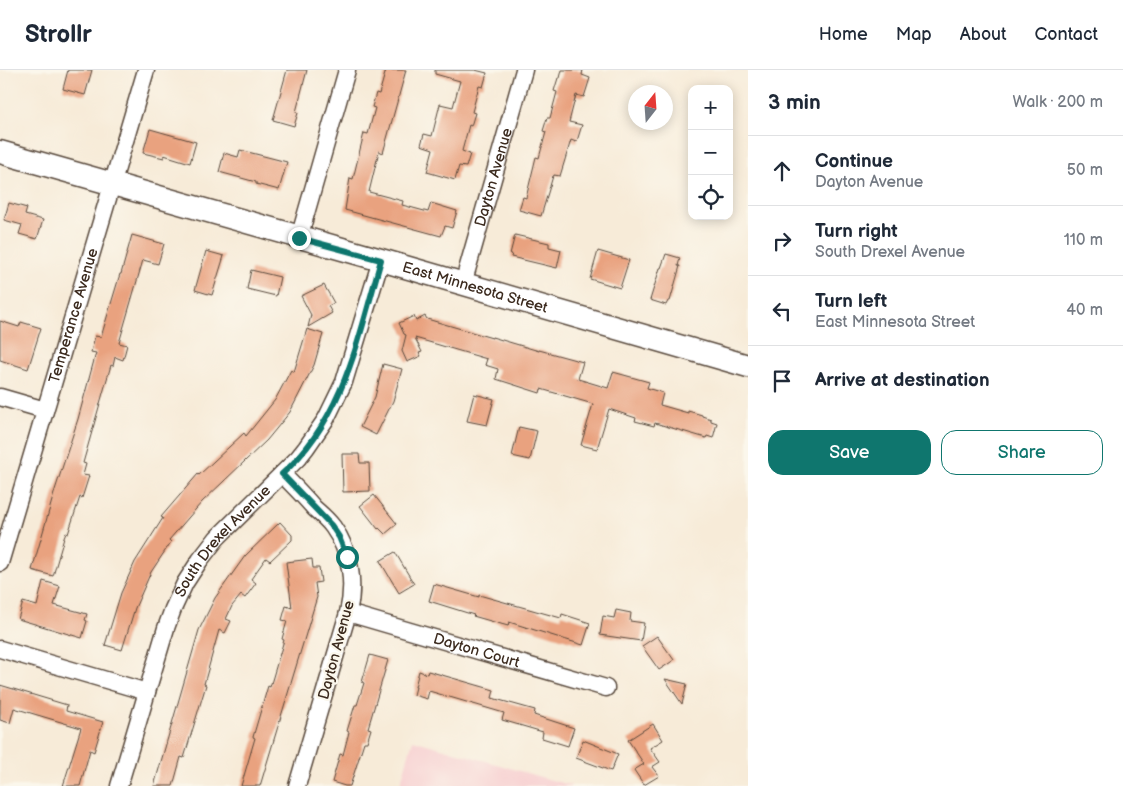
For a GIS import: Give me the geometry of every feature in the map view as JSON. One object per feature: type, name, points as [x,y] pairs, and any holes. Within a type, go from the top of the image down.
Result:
[{"type":"street","name":"Temperance Avenue","points":[[0,563],[146,70]]},
{"type":"street","points":[[299,238],[347,70]]},
{"type":"street","name":"Dayton Avenue","points":[[463,284],[524,70]]},
{"type":"street","name":"East Minnesota Street","points":[[0,152],[748,366]]},
{"type":"street","name":"South Drexel Avenue","points":[[119,786],[168,621],[179,596],[192,572],[217,538],[306,448],[326,419],[339,395],[349,370],[381,260]]},
{"type":"street","points":[[0,397],[45,410]]},
{"type":"street","name":"Dayton Avenue","points":[[282,474],[331,525],[339,537],[347,557],[351,577],[348,613],[297,786]]},
{"type":"street","name":"Dayton Court","points":[[348,613],[606,688]]},
{"type":"street","points":[[0,649],[147,692]]},
{"type":"shaded area","points":[[413,740],[572,786],[400,786]]},
{"type":"building","points":[[68,70],[92,70],[85,95],[63,89]]},
{"type":"building","points":[[287,70],[307,70],[294,126],[273,120]]},
{"type":"building","points":[[386,70],[406,70],[383,153],[379,151],[369,192],[403,201],[402,205],[428,212],[431,203],[457,211],[452,228],[445,226],[441,236],[345,210],[350,178],[353,179],[364,133],[368,134],[375,108],[372,107],[376,93],[379,94]]},
{"type":"building","points":[[435,70],[475,70],[487,73],[483,87],[479,86],[472,112],[475,113],[471,126],[469,125],[462,151],[470,154],[466,167],[459,166],[455,180],[427,172],[433,149],[421,145],[424,134],[432,136],[440,104],[453,107],[460,81],[435,74]]},
{"type":"building","points":[[562,70],[583,70],[582,75],[590,78],[584,97],[576,95],[569,122],[582,125],[577,141],[571,140],[560,176],[553,176],[541,216],[519,210],[523,197],[526,198],[536,157],[539,158],[546,132],[543,131],[547,118],[550,118],[557,92],[554,91]]},
{"type":"building","points":[[150,129],[196,142],[190,163],[164,155],[164,158],[143,153]]},
{"type":"building","points":[[240,150],[287,162],[279,190],[219,172],[224,153],[238,157]]},
{"type":"building","points":[[9,203],[27,208],[25,215],[43,220],[37,239],[19,234],[22,225],[4,220]]},
{"type":"building","points":[[132,235],[164,244],[158,264],[143,260],[119,343],[127,345],[123,360],[115,357],[113,366],[111,365],[83,463],[86,464],[83,475],[89,476],[68,534],[66,533],[64,538],[53,576],[32,570],[96,353],[91,352],[95,336],[101,337]]},
{"type":"building","points":[[515,235],[549,243],[549,247],[561,250],[557,268],[511,257],[512,254],[510,254]]},
{"type":"building","points":[[206,251],[224,256],[212,295],[195,290]]},
{"type":"building","points":[[598,251],[629,260],[620,288],[590,279]]},
{"type":"building","points":[[666,254],[680,258],[678,266],[680,266],[670,301],[666,305],[650,300]]},
{"type":"building","points":[[251,270],[280,277],[276,296],[247,289]]},
{"type":"building","points":[[324,285],[334,303],[328,306],[332,313],[308,327],[311,315],[301,296]]},
{"type":"building","points":[[414,316],[416,321],[425,316],[427,319],[492,338],[583,362],[578,379],[608,388],[613,372],[649,382],[647,388],[663,393],[660,405],[702,415],[717,423],[713,438],[707,436],[706,438],[655,423],[654,426],[635,421],[636,418],[609,409],[597,449],[581,445],[593,404],[541,389],[540,393],[496,379],[498,369],[485,365],[487,359],[415,338],[422,352],[419,353],[421,356],[407,362],[402,351],[406,335],[399,323]]},
{"type":"building","points":[[0,321],[19,327],[21,322],[41,328],[28,369],[0,360]]},
{"type":"building","points":[[307,329],[323,334],[314,365],[290,412],[267,440],[202,502],[169,540],[171,542],[151,572],[135,608],[122,650],[105,645],[121,593],[135,562],[163,518],[161,517],[198,474],[244,433],[246,436],[275,400],[291,370],[294,372]]},
{"type":"building","points":[[383,364],[402,369],[393,401],[376,435],[360,427],[375,397]]},
{"type":"building","points":[[474,394],[494,399],[487,425],[467,421]]},
{"type":"building","points":[[519,427],[537,431],[530,460],[512,456]]},
{"type":"building","points":[[342,454],[359,454],[360,463],[369,463],[370,491],[343,492]]},
{"type":"building","points":[[374,495],[397,524],[385,534],[378,529],[360,506]]},
{"type":"building","points":[[280,522],[292,535],[292,540],[270,561],[266,558],[251,579],[256,583],[245,598],[241,595],[232,606],[226,619],[231,621],[225,633],[219,630],[204,684],[206,685],[184,758],[181,757],[173,786],[154,786],[199,630],[215,598],[245,556]]},
{"type":"building","points":[[395,552],[414,584],[399,593],[380,561]]},
{"type":"building","points":[[312,559],[313,568],[319,568],[321,582],[315,583],[317,597],[260,786],[241,786],[268,686],[270,687],[284,640],[282,639],[287,621],[282,620],[286,606],[292,608],[286,562]]},
{"type":"building","points":[[43,581],[60,586],[54,605],[87,614],[82,638],[18,619],[23,602],[37,606]]},
{"type":"building","points":[[434,584],[561,618],[562,614],[590,623],[583,645],[509,622],[508,626],[473,616],[429,601]]},
{"type":"building","points":[[616,610],[631,613],[630,621],[644,623],[641,641],[600,635],[603,616],[614,618]]},
{"type":"building","points":[[657,636],[674,660],[659,670],[642,646]]},
{"type":"building","points":[[370,655],[388,660],[368,728],[371,729],[367,742],[364,742],[350,786],[345,786],[332,782],[340,754],[343,755],[349,732],[347,731],[364,683],[362,682]]},
{"type":"building","points":[[419,671],[427,674],[428,671],[494,690],[492,698],[535,710],[534,715],[574,728],[568,746],[542,738],[543,732],[502,720],[504,713],[429,691],[427,699],[414,695]]},
{"type":"building","points":[[665,679],[687,684],[682,704]]},
{"type":"building","points":[[0,685],[67,705],[66,711],[103,722],[94,752],[90,750],[80,786],[63,786],[81,728],[14,708],[10,723],[0,720]]},
{"type":"building","points":[[653,724],[663,740],[650,748],[660,762],[652,767],[659,776],[644,785],[634,770],[644,764],[628,740]]},
{"type":"building","points":[[583,740],[618,754],[611,771],[576,758]]},
{"type":"route","points":[[299,238],[381,260],[349,370],[339,395],[319,431],[282,474],[331,525],[339,537],[347,557]]}]
